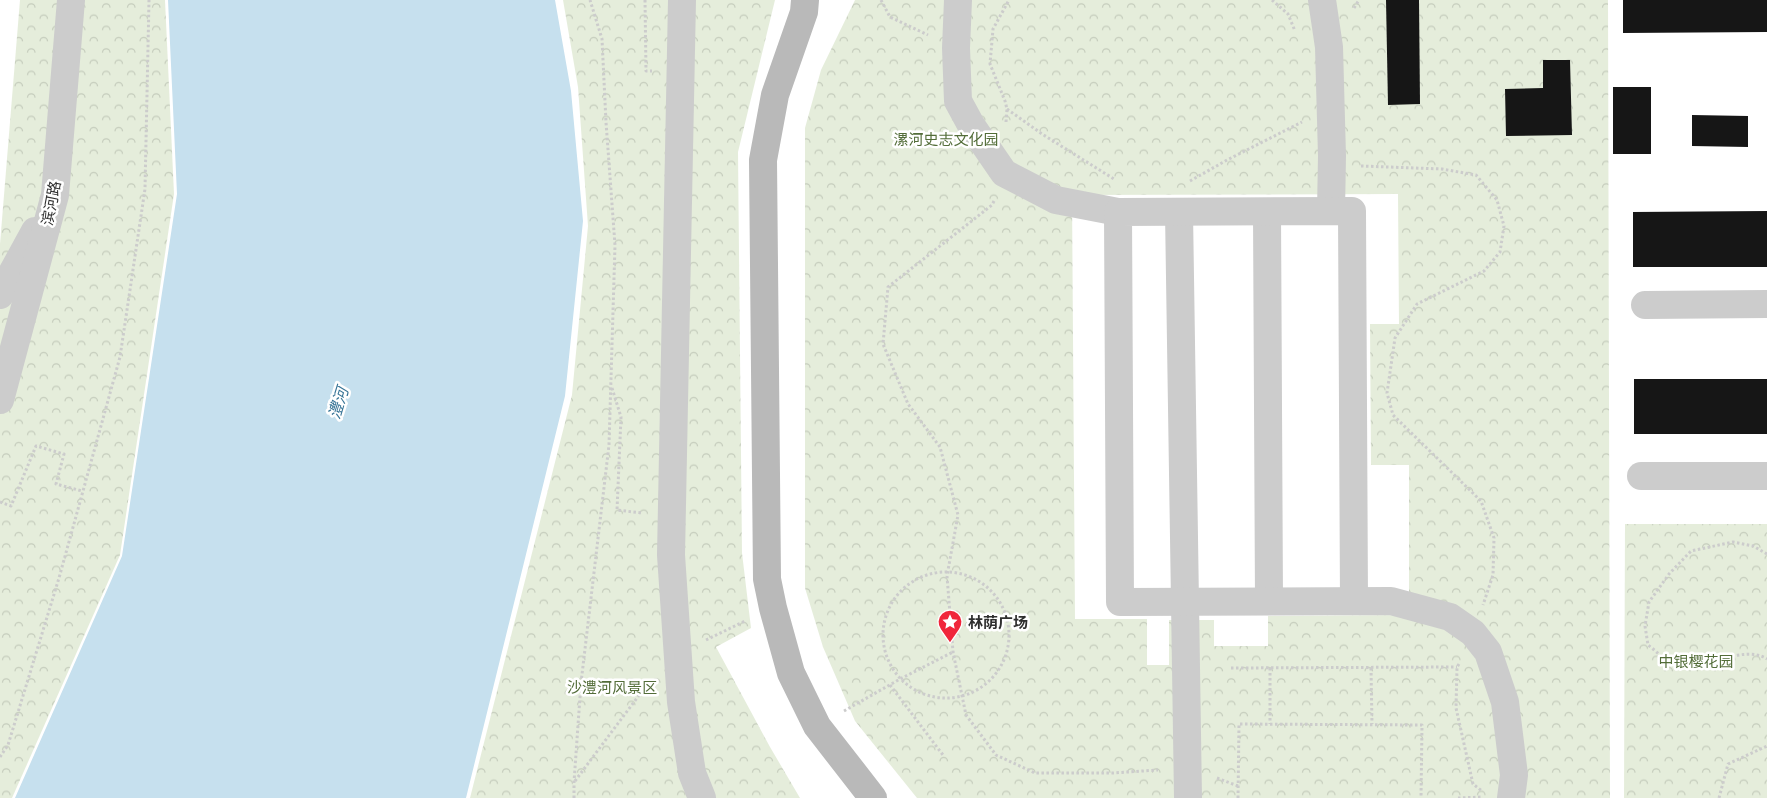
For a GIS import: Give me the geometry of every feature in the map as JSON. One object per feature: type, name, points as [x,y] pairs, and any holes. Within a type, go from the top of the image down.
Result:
[{"type":"street","name":"滨河路","points":[[0,400],[55,195],[71,0]]},
{"type":"street","points":[[682,0],[671,555],[681,702],[692,773],[702,798]]},
{"type":"street","points":[[805,0],[804,12],[775,95],[763,160],[767,579],[791,673],[817,726],[873,798]]},
{"type":"street","points":[[958,0],[956,48],[958,101],[971,125],[1004,173],[1056,200],[1118,212],[1352,211],[1354,601]]},
{"type":"street","points":[[1322,0],[1328,47],[1332,156],[1331,211]]},
{"type":"street","points":[[1,292],[55,195]]},
{"type":"street","points":[[1118,212],[1120,602],[1390,601],[1450,617],[1473,633],[1488,652],[1506,702],[1514,775],[1511,798]]},
{"type":"street","points":[[1179,212],[1188,798]]},
{"type":"street","points":[[1267,212],[1269,601]]},
{"type":"street","points":[[1645,305],[1767,304]]},
{"type":"street","points":[[1641,476],[1767,476]]},
{"type":"path","points":[[0,757],[8,745],[59,578],[120,357],[145,189],[149,0]]},
{"type":"path","points":[[574,798],[581,683],[608,445],[615,245],[602,40],[590,0]]},
{"type":"path","points":[[1006,127],[1007,109],[990,64],[993,29],[1009,0]]},
{"type":"path","points":[[1272,0],[1288,14],[1298,39]]},
{"type":"path","points":[[1007,109],[1042,134],[1117,181]]},
{"type":"path","points":[[1185,184],[1226,160],[1305,121],[1305,137],[1320,151],[1332,156],[1346,166],[1442,168],[1476,175],[1497,200],[1504,226],[1500,252],[1484,271],[1417,304],[1395,338],[1387,393],[1393,415],[1481,501],[1494,538],[1493,575],[1473,633],[1457,667],[1456,708],[1473,784],[1489,797],[1458,798]]},
{"type":"path","points":[[1004,173],[992,205],[888,287],[883,344],[908,404],[940,447],[958,514],[948,571],[953,652],[966,714],[996,755],[1036,773],[1112,773],[1187,768],[1238,786]]},
{"type":"path","points":[[611,384],[621,417],[617,510],[672,518]]},
{"type":"path","points":[[0,502],[11,506],[36,446],[64,454],[56,484],[82,491]]},
{"type":"path","points":[[1767,554],[1753,546],[1733,542],[1691,551],[1669,574],[1649,602],[1645,626],[1648,645],[1669,662],[1695,666],[1734,655],[1761,655],[1767,659]]},
{"type":"path","points":[[948,571],[969,576],[988,587],[1002,604],[1009,625],[1009,647],[1001,667],[987,684],[968,695],[947,699],[925,696],[900,679],[892,670],[884,652],[881,633],[885,613],[895,596],[910,582],[928,574],[948,571]]},
{"type":"path","points":[[817,726],[900,679],[953,652]]},
{"type":"path","points":[[1231,668],[1457,667]]},
{"type":"path","points":[[1270,668],[1270,724]]},
{"type":"path","points":[[1371,668],[1372,724]]},
{"type":"path","points":[[890,685],[943,755]]},
{"type":"path","points":[[1238,798],[1239,724],[1372,724],[1422,725],[1421,798]]},
{"type":"path","points":[[1720,798],[1728,764],[1767,746]]},
{"type":"green space","points":[[20,0],[165,0],[174,194],[120,555],[12,798],[0,798],[0,244]]},
{"type":"green space","name":"沙澧河风景区","points":[[563,0],[775,0],[738,152],[742,553],[751,628],[716,647],[800,798],[470,798],[572,395],[588,226],[578,87]]},
{"type":"green space","name":"漯河史志文化园","points":[[855,0],[1608,0],[1610,798],[917,798],[855,721],[823,647],[805,588],[805,128],[821,70]],"holes":[[[1398,194],[1399,324],[1370,324],[1371,465],[1409,465],[1409,615],[1268,616],[1268,646],[1214,646],[1214,620],[1169,620],[1169,665],[1147,665],[1147,619],[1075,619],[1072,195]]]},
{"type":"green space","name":"中银樱花园","points":[[1625,524],[1767,524],[1767,798],[1624,798]]},
{"type":"water","name":"澧河","points":[[168,0],[555,0],[571,91],[583,221],[565,396],[466,798],[15,798],[122,556],[177,194]]},
{"type":"building","points":[[1386,0],[1419,0],[1420,104],[1388,105]]},
{"type":"building","points":[[1623,0],[1767,0],[1767,32],[1623,33]]},
{"type":"building","points":[[1543,60],[1570,60],[1572,135],[1506,136],[1505,89],[1543,88]]},
{"type":"building","points":[[1613,87],[1651,87],[1651,154],[1613,154]]},
{"type":"building","points":[[1692,115],[1748,116],[1748,147],[1692,146]]},
{"type":"building","points":[[1767,211],[1767,267],[1633,267],[1633,212]]},
{"type":"building","points":[[1634,379],[1767,379],[1767,434],[1634,434]]},
{"type":"place","name":"林荫广场","points":[[950,643]]}]
